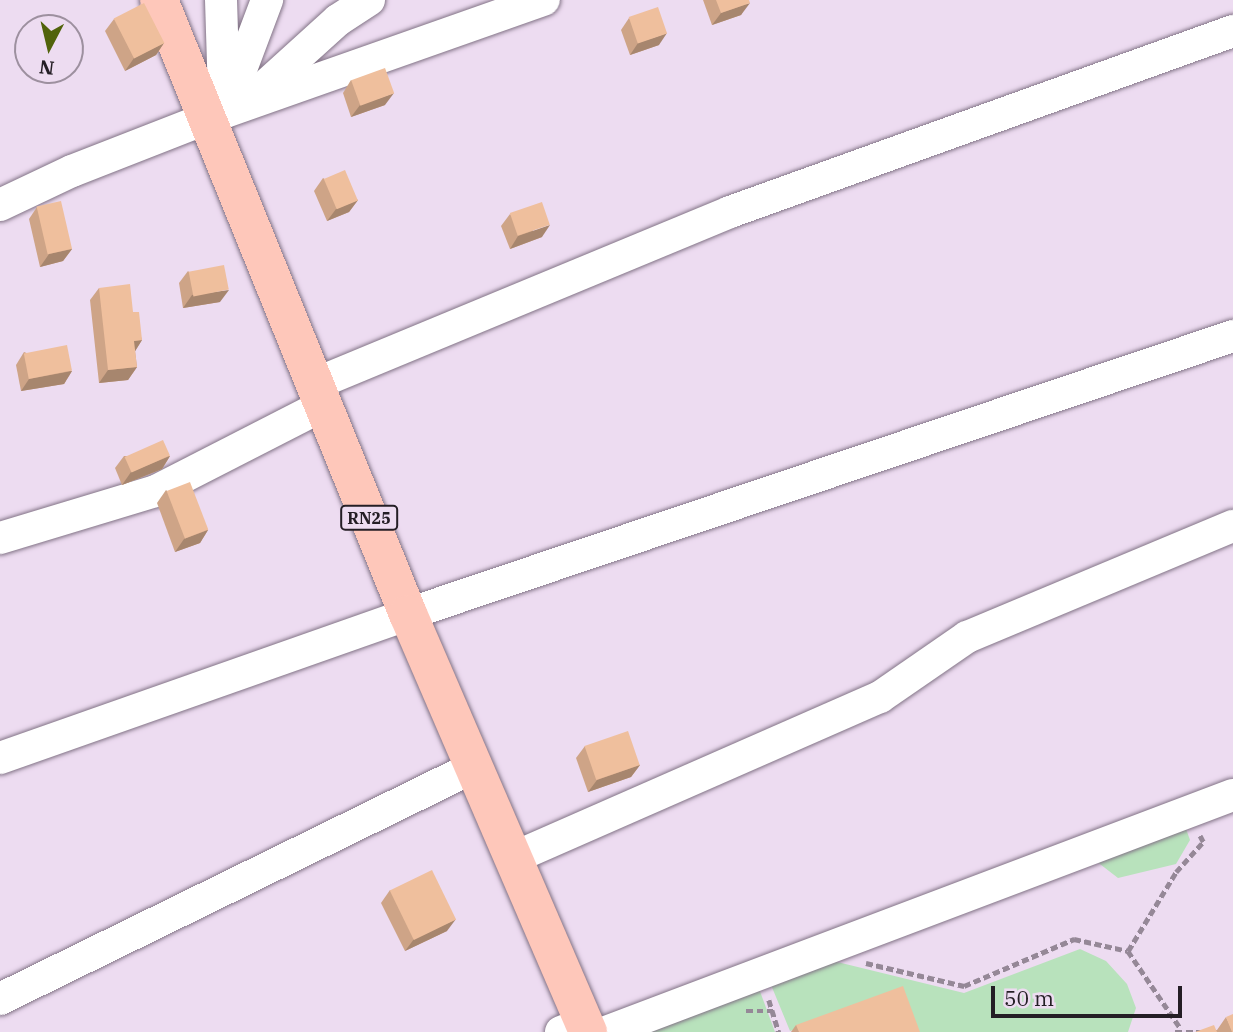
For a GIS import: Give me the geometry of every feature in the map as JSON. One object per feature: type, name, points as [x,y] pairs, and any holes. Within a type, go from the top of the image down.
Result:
[{"type":"main road","name":"RN25","points":[[159,0],[225,112],[320,395],[408,614],[585,1030]]},
{"type":"street","points":[[221,0],[225,112]]},
{"type":"street","points":[[225,112],[267,0]]},
{"type":"street","points":[[225,112],[338,20],[369,0]]},
{"type":"street","points":[[0,205],[72,171],[225,112],[544,0]]},
{"type":"street","points":[[0,538],[156,491],[320,395],[730,212],[1233,30]]},
{"type":"street","points":[[0,758],[408,614],[1233,336]]},
{"type":"street","points":[[513,858],[880,697],[967,637],[1233,526]]},
{"type":"street","points":[[0,999],[474,767]]},
{"type":"street","points":[[585,1030],[760,976],[1233,795]]},
{"type":"path","points":[[1128,951],[1176,872],[1203,842],[1189,810]]},
{"type":"path","points":[[826,952],[964,986],[1074,939],[1128,951],[1181,1030]]},
{"type":"path","points":[[760,976],[779,1032]]},
{"type":"path","points":[[1175,1032],[1205,1032]]},
{"type":"green space","points":[[1185,826],[1190,840],[1176,864],[1118,878],[1096,861]]},
{"type":"green space","points":[[1080,949],[1106,961],[1127,984],[1136,1008],[1128,1032],[907,1032],[896,998],[790,1031],[769,980],[825,959],[964,993]]},
{"type":"green space","points":[[758,986],[775,1032],[636,1032]]},
{"type":"building","points":[[716,0],[749,0],[750,3],[721,13]]},
{"type":"building","points":[[144,3],[164,43],[134,59],[114,18]]},
{"type":"building","points":[[658,7],[667,33],[638,44],[629,17]]},
{"type":"building","points":[[385,68],[394,93],[360,106],[351,80]]},
{"type":"building","points":[[345,170],[358,200],[337,209],[324,179]]},
{"type":"building","points":[[61,201],[72,249],[48,254],[37,207]]},
{"type":"building","points":[[542,202],[550,225],[518,236],[510,213]]},
{"type":"building","points":[[224,265],[229,290],[193,296],[189,272]]},
{"type":"building","points":[[130,284],[133,312],[139,312],[142,340],[134,341],[137,367],[108,370],[99,288]]},
{"type":"building","points":[[67,345],[72,371],[29,379],[24,353]]},
{"type":"building","points":[[163,440],[170,456],[132,473],[125,457]]},
{"type":"building","points":[[190,482],[208,530],[185,539],[167,491]]},
{"type":"building","points":[[628,731],[640,765],[596,780],[585,746]]},
{"type":"building","points":[[432,870],[456,919],[414,940],[390,891]]},
{"type":"building","points":[[903,986],[920,1032],[799,1032],[796,1025]]},
{"type":"building","points":[[1233,1014],[1233,1032],[1232,1032],[1226,1017]]},
{"type":"building","points":[[1214,1025],[1217,1032],[1195,1032]]}]
